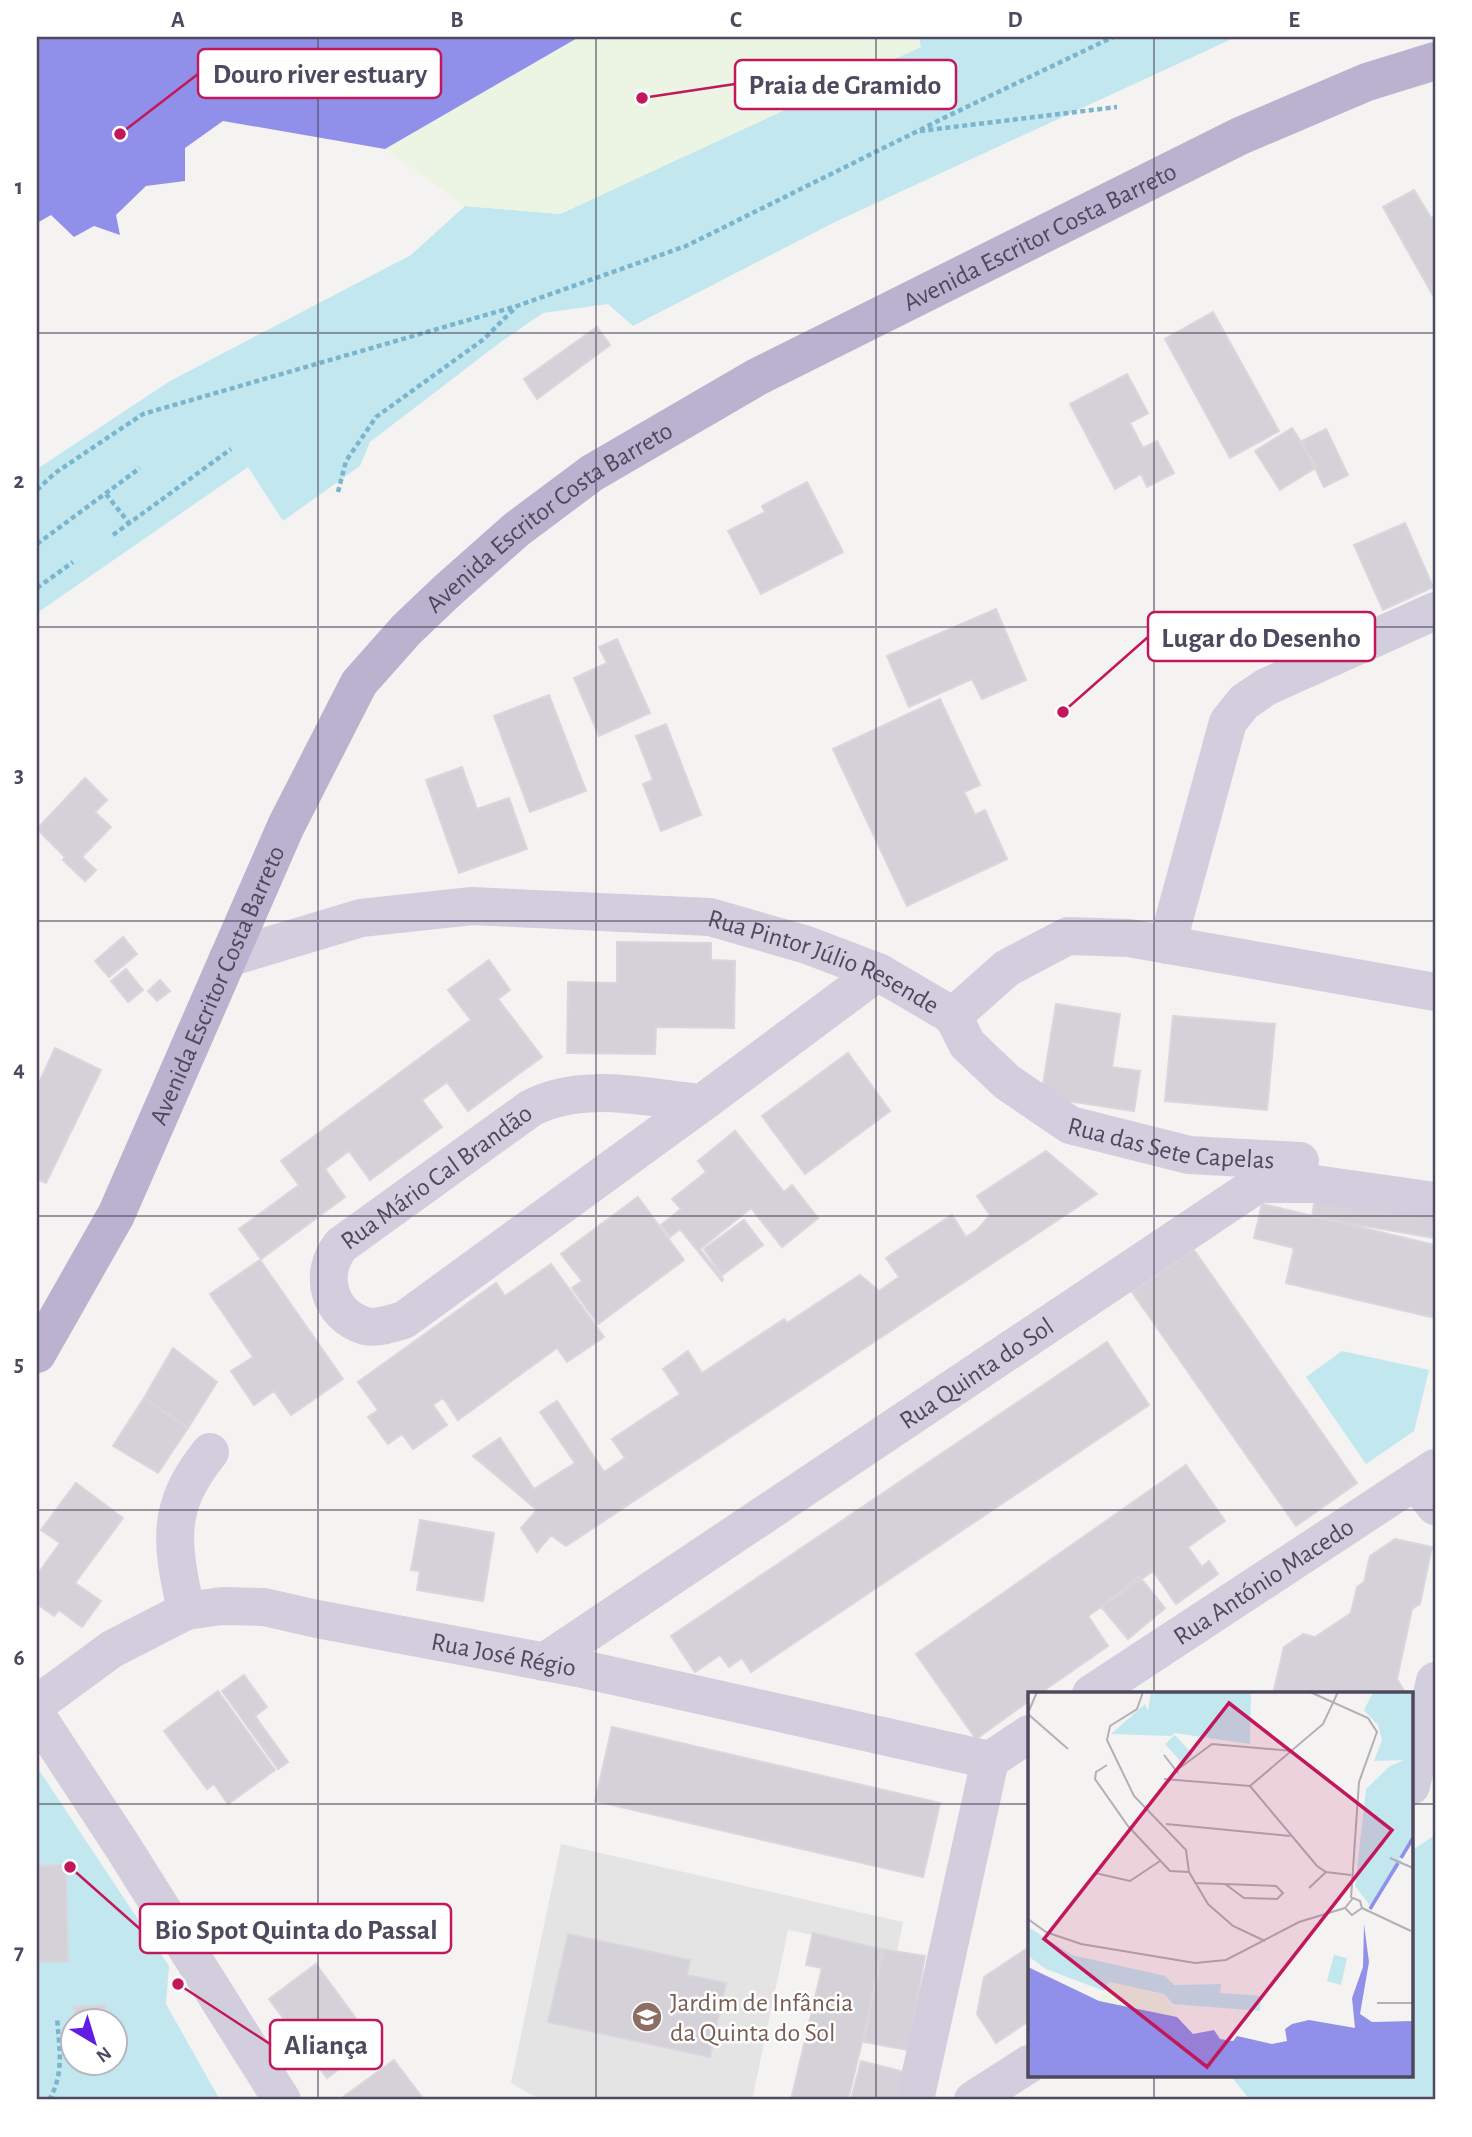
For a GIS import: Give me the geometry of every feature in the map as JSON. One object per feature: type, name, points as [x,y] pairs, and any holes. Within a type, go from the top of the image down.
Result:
[{"type":"main road","name":"Avenida Escritor Costa Barreto","points":[[37,1354],[116,1215],[286,826],[359,683],[406,630],[447,591],[517,529],[592,473],[757,377],[1240,136],[1367,82],[1435,61]]},
{"type":"street","points":[[1167,945],[1228,722],[1244,702],[1266,687],[1435,611]]},
{"type":"street","name":"Rua Pintor Júlio Resende","points":[[228,958],[361,918],[472,906],[710,917],[807,945],[878,972],[953,1016],[1007,968],[1068,936],[1129,938],[1435,992]]},
{"type":"street","name":"Rua Mário Cal Brandão","points":[[702,1102],[594,1093],[570,1094],[549,1099],[531,1108],[341,1245],[332,1256],[327,1273],[335,1304],[351,1318],[367,1326],[404,1320],[702,1102],[878,972]]},
{"type":"street","name":"Rua das Sete Capelas","points":[[953,1016],[967,1044],[997,1072],[1070,1125],[1189,1155],[1359,1166],[1435,1175]]},
{"type":"street","name":"Rua Quinta do Sol","points":[[544,1661],[1258,1184],[1315,1184],[1435,1201]]},
{"type":"street","points":[[186,1611],[175,1560],[175,1516],[195,1471],[209,1452]]},
{"type":"street","name":"Rua António Macedo","points":[[1094,1692],[1429,1485]]},
{"type":"street","name":"Rua José Régio","points":[[37,1704],[112,1649],[186,1611],[222,1606],[264,1607],[330,1622],[544,1661],[990,1760]]},
{"type":"street","points":[[1412,1782],[1435,1681]]},
{"type":"street","points":[[37,1716],[282,2100]]},
{"type":"street","points":[[915,2100],[990,1760],[1028,1735]]},
{"type":"street","points":[[973,2100],[1028,2065]]},
{"type":"path","points":[[37,490],[55,474],[143,414],[517,306],[686,246],[914,132],[1113,37]]},
{"type":"path","points":[[914,132],[1117,107]]},
{"type":"path","points":[[338,492],[346,461],[376,417],[484,339],[517,306]]},
{"type":"path","points":[[113,535],[231,449]]},
{"type":"path","points":[[37,544],[140,468]]},
{"type":"path","points":[[106,494],[129,523]]},
{"type":"path","points":[[37,588],[73,562]]},
{"type":"path","points":[[49,2100],[57,2086],[60,2064],[57,2017]]},
{"type":"shaded area","points":[[37,37],[579,37],[385,149],[223,121],[185,148],[185,181],[146,186],[116,215],[120,235],[94,226],[74,237],[51,215],[37,223]]},
{"type":"shaded area","points":[[919,37],[1236,37],[835,222],[633,326],[608,304],[543,313],[370,442],[360,466],[283,521],[248,467],[37,613],[37,469],[170,381],[411,255],[465,206],[560,214],[920,47]]},
{"type":"shaded area","points":[[1342,1351],[1429,1370],[1414,1431],[1366,1464],[1306,1377]]},
{"type":"shaded area","points":[[37,1767],[169,1966],[166,2004],[220,2100],[37,2100]]},
{"type":"shaded area","points":[[1435,1835],[1435,2100],[1250,2100],[1233,2078],[1412,2078],[1412,1850]]},
{"type":"shaded area","name":"Jardim de Infância da Quinta do Sol","points":[[561,1844],[903,1922],[897,1952],[788,1930],[752,2100],[541,2100],[511,2083]]},
{"type":"sand","points":[[579,37],[919,37],[921,47],[560,214],[465,206],[385,149]]},
{"type":"building","points":[[1414,190],[1431,218],[1435,216],[1435,299],[1383,207]]},
{"type":"building","points":[[1213,312],[1279,431],[1230,458],[1165,339]]},
{"type":"building","points":[[597,327],[610,345],[537,399],[524,379]]},
{"type":"building","points":[[1127,374],[1148,413],[1130,423],[1143,448],[1157,441],[1174,473],[1147,487],[1141,474],[1115,489],[1070,404]]},
{"type":"building","points":[[1292,428],[1317,467],[1280,490],[1255,451]]},
{"type":"building","points":[[1326,429],[1348,475],[1324,487],[1302,441]]},
{"type":"building","points":[[807,482],[843,552],[761,594],[728,531],[765,512],[762,506]]},
{"type":"building","points":[[1405,523],[1433,587],[1383,610],[1354,545]]},
{"type":"building","points":[[996,609],[1026,680],[982,699],[972,679],[909,707],[887,656]]},
{"type":"building","points":[[617,639],[650,713],[599,736],[574,678],[607,663],[599,647]]},
{"type":"building","points":[[549,695],[586,791],[530,812],[494,716]]},
{"type":"building","points":[[940,699],[980,785],[964,792],[975,815],[985,810],[1007,859],[907,906],[833,749]]},
{"type":"building","points":[[666,724],[701,815],[661,831],[643,784],[653,780],[636,736]]},
{"type":"building","points":[[462,767],[477,809],[509,798],[527,849],[459,873],[426,780]]},
{"type":"building","points":[[85,778],[107,800],[95,812],[111,827],[82,857],[96,870],[85,881],[37,829]]},
{"type":"building","points":[[123,937],[137,954],[109,977],[95,961]]},
{"type":"building","points":[[617,942],[711,943],[711,960],[735,961],[734,1028],[656,1027],[655,1054],[567,1053],[568,982],[617,983]]},
{"type":"building","points":[[489,960],[510,990],[498,999],[542,1057],[468,1111],[447,1082],[422,1100],[442,1127],[370,1180],[349,1151],[325,1169],[345,1197],[261,1259],[239,1229],[299,1185],[281,1161],[471,1020],[448,990]]},
{"type":"building","points":[[126,969],[143,990],[128,1002],[111,981]]},
{"type":"building","points":[[160,980],[170,991],[157,1001],[148,991]]},
{"type":"building","points":[[1056,1004],[1120,1014],[1112,1067],[1140,1071],[1134,1111],[1041,1097]]},
{"type":"building","points":[[1173,1016],[1275,1024],[1267,1110],[1165,1101]]},
{"type":"building","points":[[55,1048],[101,1070],[46,1183],[37,1179],[37,1087]]},
{"type":"building","points":[[848,1053],[890,1111],[805,1174],[762,1116]]},
{"type":"building","points":[[735,1131],[784,1192],[792,1185],[818,1218],[782,1247],[751,1208],[700,1249],[722,1281],[680,1229],[670,1237],[661,1225],[681,1209],[672,1199],[706,1172],[698,1161]]},
{"type":"building","points":[[1046,1151],[1097,1194],[566,1546],[551,1535],[537,1552],[521,1528],[537,1510],[473,1456],[500,1438],[534,1489],[575,1463],[540,1412],[557,1401],[604,1472],[625,1458],[612,1439],[680,1394],[663,1369],[688,1351],[702,1373],[784,1319],[787,1323],[860,1275],[879,1291],[899,1277],[886,1258],[952,1215],[966,1237],[978,1229],[990,1215],[977,1196]]},
{"type":"building","points":[[638,1197],[684,1260],[598,1324],[572,1288],[582,1281],[561,1254]]},
{"type":"building","points":[[1315,1198],[1435,1218],[1435,1238],[1312,1217]]},
{"type":"building","points":[[1262,1204],[1435,1245],[1435,1318],[1286,1283],[1294,1248],[1254,1238]]},
{"type":"building","points":[[744,1220],[763,1245],[722,1275],[704,1249]]},
{"type":"building","points":[[1194,1250],[1357,1483],[1296,1526],[1132,1292]]},
{"type":"building","points":[[260,1260],[343,1379],[291,1415],[274,1391],[254,1405],[231,1371],[253,1357],[210,1294]]},
{"type":"building","points":[[551,1264],[604,1337],[567,1362],[557,1348],[458,1420],[443,1398],[433,1405],[447,1425],[413,1449],[402,1434],[388,1444],[368,1417],[378,1410],[358,1382],[496,1283],[505,1296]]},
{"type":"building","points":[[1107,1342],[1149,1405],[751,1672],[742,1658],[729,1667],[720,1655],[695,1672],[671,1636]]},
{"type":"building","points":[[173,1348],[217,1382],[188,1428],[144,1398]]},
{"type":"building","points":[[144,1398],[188,1428],[158,1473],[113,1446]]},
{"type":"building","points":[[1186,1465],[1225,1521],[1188,1547],[1202,1567],[1209,1561],[1218,1574],[1176,1604],[1153,1571],[1088,1616],[1108,1646],[1042,1692],[1028,1692],[1028,1702],[976,1739],[916,1654]]},
{"type":"building","points":[[76,1483],[123,1518],[75,1583],[101,1601],[82,1627],[59,1610],[54,1616],[37,1604],[37,1575],[60,1543],[41,1530]]},
{"type":"building","points":[[420,1520],[494,1533],[483,1601],[417,1590],[420,1571],[411,1570]]},
{"type":"building","points":[[1395,1539],[1432,1547],[1420,1604],[1412,1609],[1397,1679],[1405,1692],[1273,1692],[1284,1647],[1303,1634],[1315,1637],[1351,1613],[1357,1587],[1364,1582],[1370,1556]]},
{"type":"building","points":[[1139,1576],[1165,1608],[1128,1639],[1101,1607]]},
{"type":"building","points":[[244,1675],[267,1707],[255,1716],[288,1762],[278,1769],[222,1691]]},
{"type":"building","points":[[218,1691],[275,1770],[228,1804],[214,1784],[207,1789],[164,1731]]},
{"type":"building","points":[[612,1727],[940,1803],[923,1877],[595,1801]]},
{"type":"building","points":[[66,1865],[68,1962],[37,1962],[37,1866]]},
{"type":"building","points":[[813,1933],[884,1950],[848,2100],[791,2100],[822,1968],[806,1965]]},
{"type":"building","points":[[568,1934],[690,1960],[687,1975],[726,1983],[710,2057],[548,2022]]},
{"type":"building","points":[[1028,1948],[1028,2022],[996,2043],[977,2014],[984,1977]]},
{"type":"building","points":[[881,1949],[925,1956],[908,2050],[864,2042]]},
{"type":"building","points":[[316,1964],[374,2043],[327,2078],[269,1999]]},
{"type":"building","points":[[105,2005],[105,2008],[74,2008]]},
{"type":"building","points":[[394,2060],[424,2100],[339,2100]]},
{"type":"building","points":[[861,2061],[904,2072],[897,2100],[851,2100]]},
{"type":"place","name":"Praia de Gramido","points":[[642,98]]},
{"type":"place","name":"Douro river estuary","points":[[120,134]]},
{"type":"place","name":"Lugar do Desenho","points":[[1063,712]]},
{"type":"place","name":"Bio Spot Quinta do Passal","points":[[70,1867]]},
{"type":"place","name":"Aliança","points":[[178,1984]]},
{"type":"place","name":"Jardim de Infância da Quinta do Sol","points":[[647,2017]]}]
